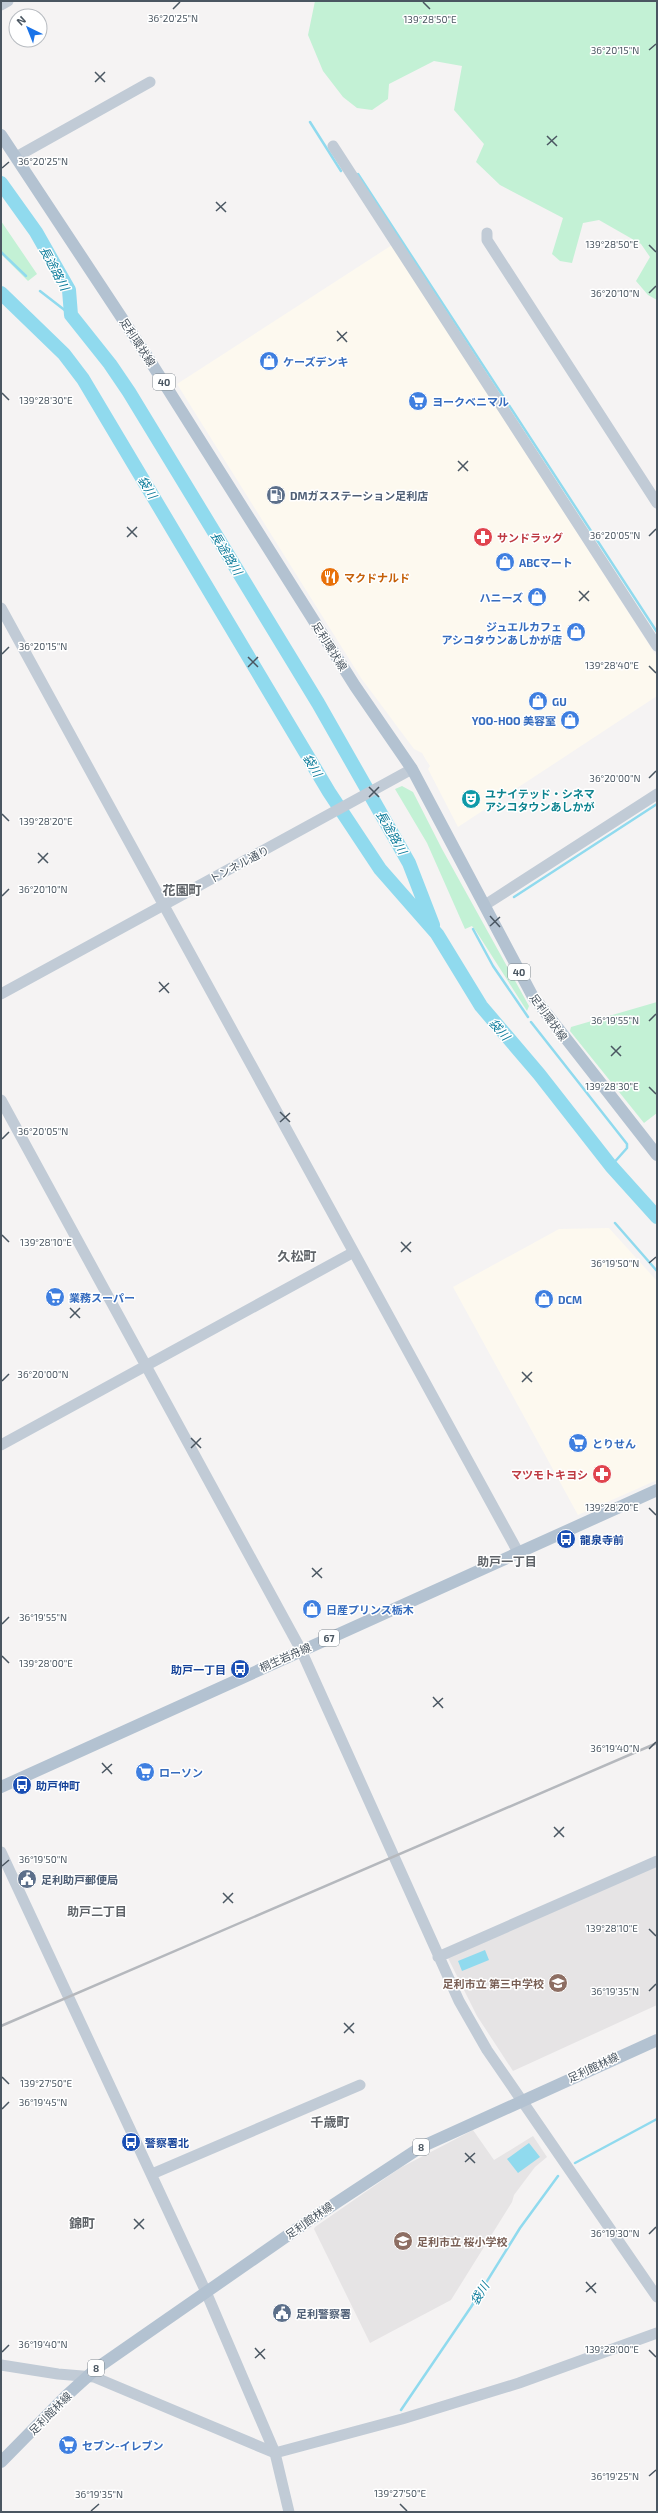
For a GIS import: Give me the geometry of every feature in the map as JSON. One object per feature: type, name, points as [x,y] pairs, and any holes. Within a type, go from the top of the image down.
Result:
[{"type":"main road","name":"足利環状線","points":[[1,135],[145,353],[355,686],[412,768],[485,905],[522,979],[539,1007],[657,1155]]},
{"type":"main road","name":"桐生岩舟線","points":[[1,1787],[657,1490]]},
{"type":"main road","name":"足利館林線","points":[[1,2462],[86,2376],[393,2164],[446,2134],[657,2040]]},
{"type":"street","points":[[1,5],[8,1]]},
{"type":"street","points":[[16,157],[150,82]]},
{"type":"street","points":[[333,146],[657,646]]},
{"type":"street","points":[[487,233],[487,240],[657,503]]},
{"type":"street","points":[[1,608],[352,1252],[518,1552]]},
{"type":"street","name":"トンネル通り","points":[[1,994],[386,784],[412,768]]},
{"type":"street","points":[[485,905],[657,794]]},
{"type":"street","points":[[1,1100],[301,1650],[438,1957],[468,2018],[562,2160],[657,2297]]},
{"type":"street","points":[[1,1445],[352,1252]]},
{"type":"street","points":[[1,1852],[206,2292],[275,2453],[289,2512]]},
{"type":"street","points":[[438,1957],[657,1861]]},
{"type":"street","points":[[152,2174],[360,2085]]},
{"type":"street","points":[[1,2365],[100,2379],[275,2453],[474,2398],[657,2333]]},
{"type":"shaded area","points":[[392,245],[657,657],[657,696],[458,827],[428,769],[430,766],[422,753],[414,749],[361,678],[177,384]]},
{"type":"shaded area","points":[[609,1228],[657,1281],[657,1480],[578,1515],[453,1287],[559,1229]]},
{"type":"shaded area","name":"足利市立 第三中学校","points":[[657,1866],[657,2005],[513,2071],[477,2016],[448,1958]]},
{"type":"shaded area","name":"足利市立 桜小学校","points":[[473,2130],[494,2160],[533,2136],[547,2157],[535,2167],[514,2195],[512,2202],[451,2300],[370,2343],[314,2229],[400,2168]]},
{"type":"green space","points":[[315,1],[657,1],[657,300],[648,295],[636,281],[650,257],[641,244],[599,220],[583,223],[572,263],[560,261],[552,254],[563,218],[500,185],[476,162],[484,144],[454,110],[462,66],[434,61],[389,84],[388,99],[372,110],[357,108],[343,97],[323,71],[308,35]]},
{"type":"green space","points":[[1,221],[37,274],[28,281],[1,254]]},
{"type":"green space","points":[[402,786],[413,792],[442,849],[529,1006],[527,1011],[476,931],[472,926],[465,929],[427,843],[395,789]]},
{"type":"green space","points":[[657,1002],[657,1113],[644,1123],[570,1031],[571,1027]]},
{"type":"water","points":[[485,1950],[489,1960],[462,1971],[458,1961]]},
{"type":"water","points":[[529,2143],[540,2157],[518,2173],[507,2159]]},
{"type":"waterway","points":[[310,122],[341,171]]},
{"type":"waterway","points":[[358,174],[657,632]]},
{"type":"waterway","name":"長途路川","points":[[1,183],[36,232],[69,290],[71,315],[110,364],[129,392],[318,703],[409,863],[433,925]]},
{"type":"waterway","points":[[1,252],[26,276]]},
{"type":"waterway","points":[[40,291],[71,315]]},
{"type":"waterway","name":"袋川","points":[[1,293],[64,354],[83,379],[329,792],[380,869],[437,934],[481,1006],[539,1074],[611,1166],[657,1217]]},
{"type":"waterway","points":[[514,897],[657,804]]},
{"type":"waterway","points":[[473,929],[493,966],[528,1017]]},
{"type":"waterway","points":[[531,1022],[627,1144],[627,1148],[611,1166]]},
{"type":"waterway","points":[[615,1223],[657,1271]]},
{"type":"waterway","name":"袋川","points":[[575,2163],[657,2119]]},
{"type":"waterway","name":"袋川","points":[[401,2410],[471,2307],[520,2228],[558,2176]]},
{"type":"railway","points":[[1,2026],[657,1743]]},
{"type":"place","name":"ケーズデンキ","points":[[269,361]]},
{"type":"place","name":"ヨークベニマル","points":[[418,401]]},
{"type":"place","name":"DMガスステーション足利店","points":[[276,495]]},
{"type":"place","name":"サンドラッグ","points":[[483,537]]},
{"type":"place","name":"ABCマート","points":[[505,562]]},
{"type":"place","name":"マクドナルド","points":[[330,577]]},
{"type":"place","name":"ハニーズ","points":[[537,597]]},
{"type":"place","name":"ジュエルカフェ アシコタウンあしかが店","points":[[576,632]]},
{"type":"place","name":"GU","points":[[538,701]]},
{"type":"place","name":"YOO-HOO 美容室","points":[[570,720]]},
{"type":"place","name":"ユナイテッド・シネマ アシコタウンあしかが","points":[[471,799]]},
{"type":"place","name":"業務スーパー","points":[[55,1297]]},
{"type":"place","name":"DCM","points":[[544,1299]]},
{"type":"place","name":"とりせん","points":[[578,1443]]},
{"type":"place","name":"マツモトキヨシ","points":[[602,1474]]},
{"type":"place","name":"龍泉寺前","points":[[566,1539]]},
{"type":"place","name":"日産プリンス栃木","points":[[312,1609]]},
{"type":"place","name":"助戸一丁目","points":[[240,1669]]},
{"type":"place","name":"ローソン","points":[[145,1772]]},
{"type":"place","name":"助戸仲町","points":[[22,1785]]},
{"type":"place","name":"足利助戸郵便局","points":[[27,1879]]},
{"type":"place","name":"足利市立 第三中学校","points":[[558,1983]]},
{"type":"place","name":"警察署北","points":[[131,2142]]},
{"type":"place","name":"足利市立 桜小学校","points":[[403,2241]]},
{"type":"place","name":"足利警察署","points":[[282,2313]]},
{"type":"place","name":"セブン-イレブン","points":[[68,2445]]},
{"type":"district","name":"花園町","points":[[182,890]]},
{"type":"district","name":"久松町","points":[[297,1256]]},
{"type":"district","name":"助戸一丁目","points":[[507,1561]]},
{"type":"district","name":"助戸二丁目","points":[[97,1911]]},
{"type":"district","name":"千歳町","points":[[330,2122]]},
{"type":"district","name":"錦町","points":[[82,2223]]}]
